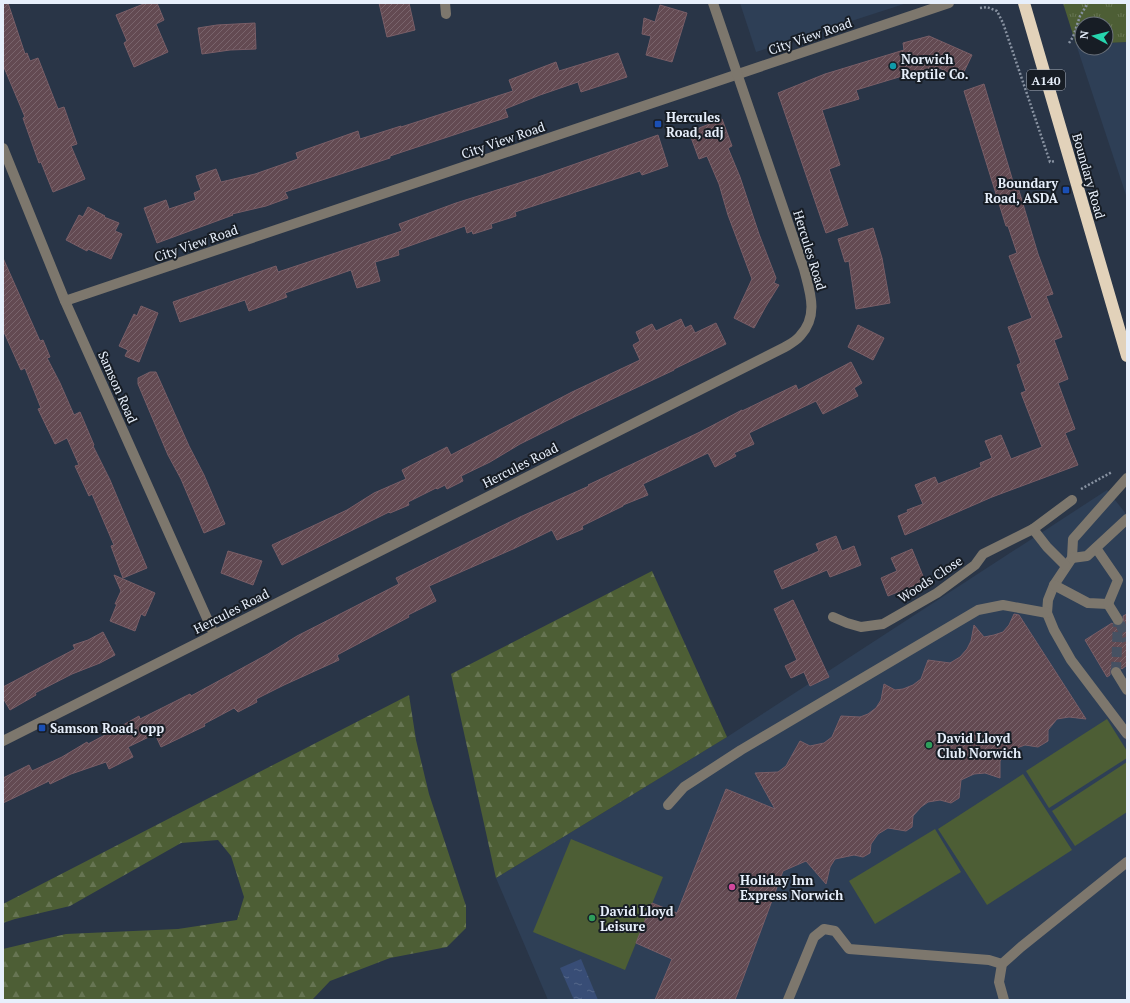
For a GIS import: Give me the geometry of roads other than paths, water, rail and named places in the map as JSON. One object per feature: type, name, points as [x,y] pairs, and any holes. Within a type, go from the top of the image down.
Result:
[{"type":"highway","name":"Boundary Road","points":[[1024,3],[1127,356]]},
{"type":"street","points":[[445,3],[446,14]]},
{"type":"street","name":"Hercules Road","points":[[3,741],[778,351],[800,336],[810,321],[813,301],[804,269],[713,3]]},
{"type":"street","name":"City View Road","points":[[65,301],[949,3]]},
{"type":"street","name":"Samson Road","points":[[3,148],[65,301],[214,634]]},
{"type":"street","points":[[1127,478],[1073,539],[1069,562],[1054,585],[1048,600],[1047,613],[1054,630],[1071,660],[1127,734]]},
{"type":"street","name":"Woods Close","points":[[833,617],[847,624],[861,627],[883,624],[937,593],[975,565],[983,554],[1033,529],[1072,500]]},
{"type":"street","points":[[1069,562],[1087,556],[1127,519]]},
{"type":"street","points":[[1033,529],[1047,547],[1069,562]]},
{"type":"street","points":[[1096,548],[1118,580],[1108,604]]},
{"type":"street","points":[[1054,585],[1088,603],[1108,604]]},
{"type":"street","points":[[1108,604],[1118,620]]},
{"type":"street","points":[[668,805],[684,787],[741,750],[978,610],[1003,605],[1047,613]]},
{"type":"street","points":[[1116,672],[1127,690]]},
{"type":"street","points":[[1004,1000],[999,982],[1002,964],[1127,862]]},
{"type":"street","points":[[788,1000],[814,937],[824,929],[835,931],[849,949],[990,960],[1002,964]]},
{"type":"water","points":[[581,959],[598,1000],[574,1000],[560,968]]},
{"type":"tunnel","points":[[1116,672],[1118,620]]},
{"type":"tunnel","points":[[1120,623],[1127,641]]},
{"type":"place","name":"Norwich Reptile Co.","points":[[893,66]]},
{"type":"place","name":"Hercules Road, adj","points":[[658,124]]},
{"type":"place","name":"Boundary Road, ASDA","points":[[1066,190]]},
{"type":"place","name":"Samson Road, opp","points":[[42,728]]},
{"type":"place","name":"David Lloyd Club Norwich","points":[[929,745]]},
{"type":"place","name":"Holiday Inn Express Norwich","points":[[732,887]]},
{"type":"place","name":"David Lloyd Leisure","points":[[592,918]]}]
